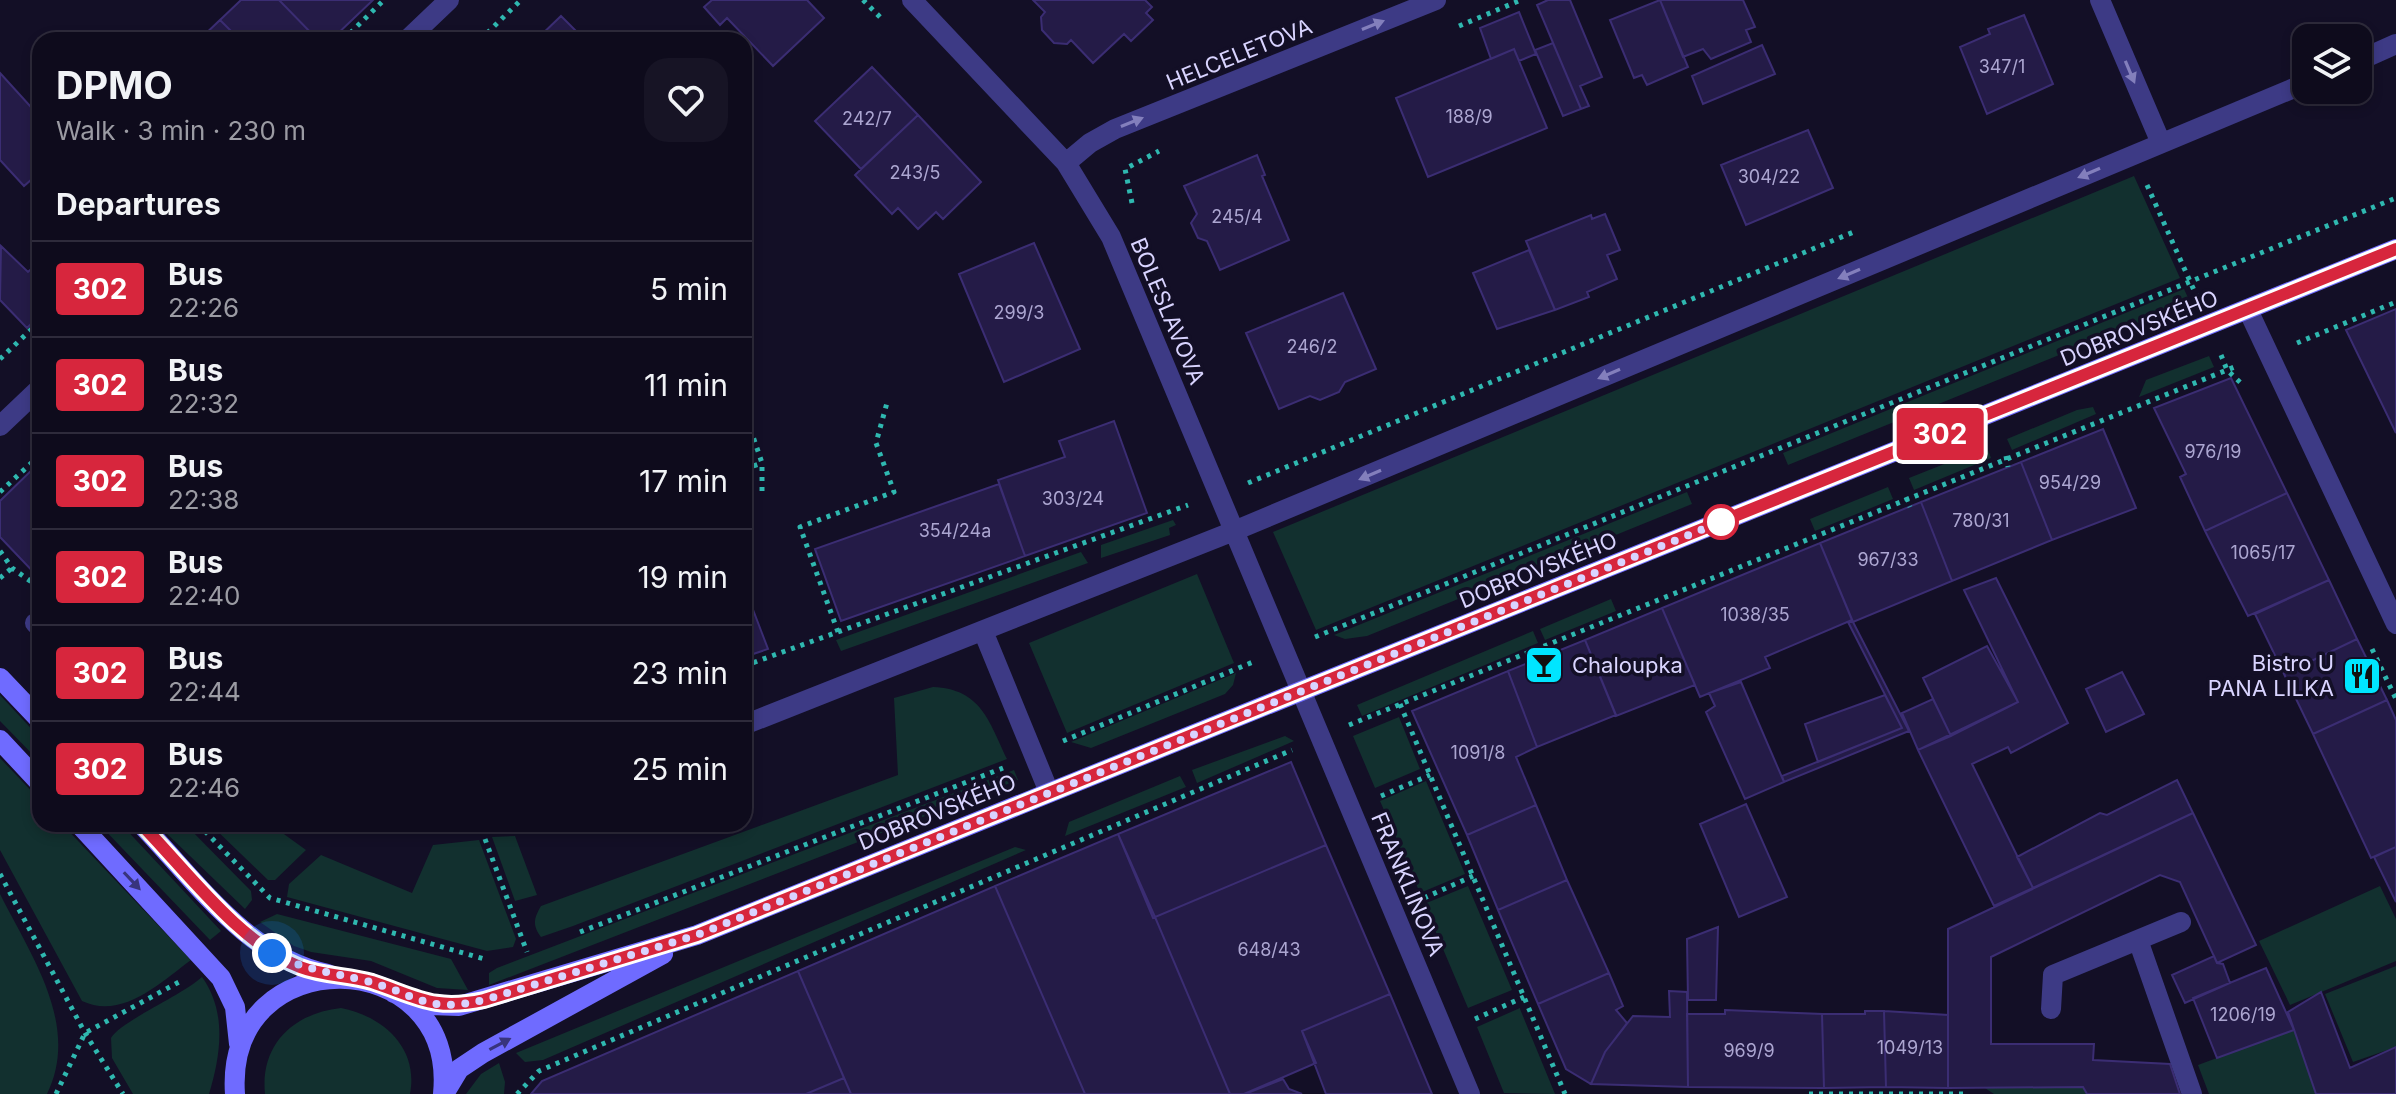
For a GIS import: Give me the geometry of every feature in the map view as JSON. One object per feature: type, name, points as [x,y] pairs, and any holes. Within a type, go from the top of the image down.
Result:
[{"type":"main road","name":"DOBROVSKÉHO","points":[[149,832],[256,941],[301,967],[370,982],[431,1005],[459,1006],[697,935],[2396,249]]},
{"type":"main road","points":[[0,678],[32,712]]},
{"type":"main road","points":[[0,740],[32,774]]},
{"type":"main road","points":[[86,832],[221,978],[238,1018],[233,1089]]},
{"type":"main road","name":"DOBROVSKÉHO","points":[[443,1094],[459,1069],[483,1053],[697,935]]},
{"type":"main road","points":[[237,1055],[253,1021],[280,995],[317,979],[348,977]]},
{"type":"main road","points":[[394,993],[417,1012],[432,1033],[441,1056],[443,1094]]},
{"type":"street","points":[[415,32],[449,0]]},
{"type":"street","name":"BOLESLAVOVA","points":[[912,0],[1066,163],[1111,237],[1301,692]]},
{"type":"street","name":"HELCELETOVA","points":[[1066,163],[1090,143],[1115,129],[1436,0]]},
{"type":"street","points":[[2100,0],[2161,143]]},
{"type":"street","points":[[2372,55],[2396,44]]},
{"type":"street","points":[[752,722],[1234,531],[2292,89]]},
{"type":"street","points":[[2248,310],[2396,624]]},
{"type":"street","points":[[0,426],[32,396]]},
{"type":"street","points":[[983,631],[1049,792]]},
{"type":"street","name":"FRANKLINOVA","points":[[1301,692],[1470,1094]]},
{"type":"street","points":[[2051,1009],[2053,975],[2181,922]]},
{"type":"street","points":[[2138,940],[2192,1094]]},
{"type":"path","points":[[351,32],[384,0]]},
{"type":"path","points":[[488,32],[521,0]]},
{"type":"path","points":[[863,0],[889,27]]},
{"type":"path","points":[[1449,30],[1521,0]]},
{"type":"path","points":[[1137,214],[1123,175],[1125,169],[1174,145]]},
{"type":"path","points":[[2146,184],[2197,298]]},
{"type":"path","points":[[1323,633],[2396,198]]},
{"type":"path","points":[[1243,469],[1246,484],[1857,230]]},
{"type":"path","points":[[2298,342],[2396,302]]},
{"type":"path","points":[[0,359],[32,329]]},
{"type":"path","points":[[1348,725],[2006,456],[2242,364]]},
{"type":"path","points":[[838,632],[800,527],[894,492],[876,443],[888,399]]},
{"type":"path","points":[[752,434],[762,463],[762,497]]},
{"type":"path","points":[[2006,456],[2008,467]]},
{"type":"path","points":[[0,492],[32,462]]},
{"type":"path","points":[[752,466],[762,463]]},
{"type":"path","points":[[752,663],[1189,507],[1183,494]]},
{"type":"path","points":[[1906,497],[1910,507]]},
{"type":"path","points":[[0,551],[12,568],[32,582]]},
{"type":"path","points":[[0,578],[12,568]]},
{"type":"path","points":[[573,934],[1034,756],[1237,668]]},
{"type":"path","points":[[1400,704],[1565,1094]]},
{"type":"path","points":[[517,1094],[539,1071],[1299,746]]},
{"type":"path","points":[[1351,809],[1430,775]]},
{"type":"path","points":[[206,832],[270,898],[497,963]]},
{"type":"path","points":[[485,839],[528,952],[517,955]]},
{"type":"path","points":[[0,874],[85,1033],[123,1094]]},
{"type":"path","points":[[1393,911],[1473,876]]},
{"type":"path","points":[[56,1094],[85,1033],[187,976]]},
{"type":"path","points":[[1444,1032],[1524,997]]},
{"type":"path","points":[[1809,1094],[1968,1094]]},
{"type":"green space","points":[[2134,176],[2180,278],[1316,630],[1273,532]]},
{"type":"green space","points":[[2184,289],[2190,302],[1788,465],[1783,453]]},
{"type":"green space","points":[[2209,356],[2214,367],[2139,397],[2146,380]]},
{"type":"green space","points":[[2093,407],[2096,414],[2012,450],[2007,439],[2077,410]]},
{"type":"green space","points":[[1987,447],[1991,458],[1914,490],[1909,478]]},
{"type":"green space","points":[[1888,487],[1893,499],[1815,531],[1810,519]]},
{"type":"green space","points":[[1687,492],[1692,504],[1367,636],[1345,639],[1334,635]]},
{"type":"green space","points":[[1173,520],[1176,525],[1169,528],[1170,535],[1101,558],[1101,545]]},
{"type":"green space","points":[[1081,552],[1088,563],[841,651],[836,640]]},
{"type":"green space","points":[[1197,574],[1234,663],[1067,733],[1029,643]]},
{"type":"green space","points":[[1611,599],[1616,611],[1545,640],[1540,629]]},
{"type":"green space","points":[[1533,631],[1538,643],[1362,716],[1357,705]]},
{"type":"green space","points":[[1236,673],[1233,685],[1225,694],[1091,748],[1071,742]]},
{"type":"green space","points":[[933,687],[962,694],[973,701],[988,720],[1007,759],[573,926],[541,937],[538,933],[535,922],[541,906],[743,832],[752,832],[752,829],[898,775],[894,698]]},
{"type":"green space","points":[[0,695],[32,729],[32,754],[0,721]]},
{"type":"green space","points":[[1399,717],[1420,769],[1375,788],[1353,736]]},
{"type":"green space","points":[[1285,736],[1294,741],[1197,783],[1192,770]]},
{"type":"green space","points":[[0,758],[32,792],[32,832],[70,832],[191,960],[153,988],[126,1002],[97,1006],[82,1001],[0,850]]},
{"type":"green space","points":[[1014,770],[1018,780],[489,985],[489,973],[497,968]]},
{"type":"green space","points":[[1180,776],[1186,787],[1065,836],[1069,822]]},
{"type":"green space","points":[[1426,781],[1465,874],[1420,893],[1380,801]]},
{"type":"green space","points":[[107,832],[128,832],[221,931],[210,940]]},
{"type":"green space","points":[[165,832],[193,832],[251,891],[252,900],[245,909]]},
{"type":"green space","points":[[218,832],[281,832],[306,850],[275,880],[268,880]]},
{"type":"green space","points":[[515,836],[537,895],[515,901],[492,837]]},
{"type":"green space","points":[[479,840],[516,939],[513,947],[487,951],[287,897],[289,884],[321,855],[412,893],[433,845]]},
{"type":"green space","points":[[1015,847],[1026,850],[543,1060],[525,1062],[516,1053]]},
{"type":"green space","points":[[1468,886],[1512,990],[1468,1008],[1424,904]]},
{"type":"green space","points":[[2380,886],[2396,919],[2396,961],[2290,1005],[2259,941]]},
{"type":"green space","points":[[0,894],[37,965],[55,1016],[58,1042],[56,1068],[47,1094],[0,1094]]},
{"type":"green space","points":[[277,914],[451,959],[468,990],[437,988],[371,961],[311,952],[294,946],[260,922]]},
{"type":"green space","points":[[2396,966],[2396,1047],[2353,1062],[2325,994]]},
{"type":"green space","points":[[202,977],[215,1004],[219,1034],[219,1049],[209,1094],[133,1094],[112,1058],[111,1038],[126,1024]]},
{"type":"green space","points":[[341,1008],[370,1018],[394,1036],[409,1062],[410,1094],[265,1094],[268,1060],[284,1034],[309,1017]]},
{"type":"green space","points":[[1520,1008],[1555,1094],[1504,1093],[1477,1027]]},
{"type":"green space","points":[[2288,1012],[2316,1094],[2209,1094],[2198,1065],[2287,1032]]},
{"type":"green space","points":[[499,1063],[505,1082],[504,1094],[466,1094],[481,1074]]},
{"type":"green space","points":[[2083,1087],[2087,1094],[1994,1094],[1985,1088]]},
{"type":"building","points":[[241,0],[279,0],[310,32],[232,32],[220,20]]},
{"type":"building","points":[[279,0],[373,0],[339,32],[310,32]]},
{"type":"building","points":[[712,0],[807,0],[824,18],[773,66],[752,44],[752,32],[740,32],[727,18],[720,25],[704,7]]},
{"type":"building","points":[[1033,0],[1145,0],[1152,7],[1146,13],[1153,20],[1131,41],[1124,34],[1093,63],[1071,40],[1067,44],[1054,43],[1042,30],[1041,17],[1045,12]]},
{"type":"building","points":[[1548,0],[1570,0],[1602,77],[1580,86],[1589,106],[1581,109],[1537,5]]},
{"type":"building","points":[[1660,0],[1688,67],[1647,85],[1642,75],[1634,78],[1610,20]]},
{"type":"building","points":[[1660,0],[1743,0],[1755,27],[1746,30],[1751,42],[1711,59],[1703,49],[1683,57]]},
{"type":"building","points":[[1519,12],[1536,54],[1519,61],[1514,49],[1491,59],[1480,28]]},
{"type":"building","points":[[2024,15],[2053,84],[1987,114],[1960,47],[1990,34],[1988,29]]},
{"type":"building","points":[[561,16],[577,32],[544,32]]},
{"type":"building","points":[[220,20],[232,32],[207,32]]},
{"type":"building","points":[[1553,43],[1581,109],[1563,116],[1535,50]]},
{"type":"building","points":[[1762,45],[1775,74],[1703,104],[1692,76]]},
{"type":"building","points":[[1514,49],[1547,128],[1428,177],[1396,98]]},
{"type":"building","points":[[872,67],[918,115],[861,169],[815,121]]},
{"type":"building","points":[[0,73],[32,108],[32,179],[24,186],[0,160]]},
{"type":"building","points":[[918,115],[981,182],[943,219],[936,212],[918,229],[898,208],[892,214],[855,175]]},
{"type":"building","points":[[1808,130],[1833,188],[1746,225],[1721,165]]},
{"type":"building","points":[[1257,155],[1265,175],[1262,176],[1289,240],[1220,270],[1207,241],[1198,238],[1191,223],[1197,214],[1184,186]]},
{"type":"building","points":[[1605,214],[1620,250],[1607,255],[1617,279],[1587,292],[1589,297],[1555,310],[1526,241],[1591,215],[1592,219]]},
{"type":"building","points":[[1034,243],[1080,349],[1004,382],[959,274]]},
{"type":"building","points":[[1,246],[28,272],[32,268],[32,323],[27,328],[0,300]]},
{"type":"building","points":[[1529,250],[1555,310],[1497,329],[1473,273]]},
{"type":"building","points":[[1343,293],[1376,369],[1345,382],[1339,392],[1320,400],[1310,396],[1279,409],[1246,333]]},
{"type":"building","points":[[2396,309],[2396,433],[2346,330]]},
{"type":"building","points":[[2231,378],[2287,493],[2205,531],[2180,477],[2186,474],[2154,408]]},
{"type":"building","points":[[1114,421],[1147,513],[1025,556],[998,480],[1065,457],[1059,441]]},
{"type":"building","points":[[2103,429],[2136,508],[2052,540],[2021,462]]},
{"type":"building","points":[[2021,462],[2052,540],[1952,581],[1921,502]]},
{"type":"building","points":[[32,470],[32,571],[0,537],[0,501]]},
{"type":"building","points":[[999,484],[1025,556],[841,621],[815,549]]},
{"type":"building","points":[[2287,493],[2329,580],[2248,616],[2205,531]]},
{"type":"building","points":[[1921,502],[1952,581],[1853,622],[1820,543]]},
{"type":"building","points":[[1820,543],[1852,620],[1765,657],[1770,668],[1700,697],[1662,608]]},
{"type":"building","points":[[1996,578],[2068,723],[2011,753],[2008,747],[1972,764],[2033,888],[1994,906],[1918,750],[2018,702],[1964,590]]},
{"type":"building","points":[[2329,580],[2357,639],[2284,674],[2255,614]]},
{"type":"building","points":[[752,607],[768,649],[752,654]]},
{"type":"building","points":[[1662,608],[1695,685],[1616,716],[1585,640]]},
{"type":"building","points":[[1848,622],[1853,622],[1909,731],[1784,782],[1782,776],[1902,728]]},
{"type":"building","points":[[2357,639],[2387,700],[2313,734],[2284,674]]},
{"type":"building","points":[[1585,640],[1616,715],[1537,747],[1508,671]]},
{"type":"building","points":[[1987,646],[2018,702],[1951,736],[1923,678]]},
{"type":"building","points":[[1508,671],[1537,747],[1516,757],[1536,805],[1467,835],[1412,711]]},
{"type":"building","points":[[2122,672],[2144,714],[2106,732],[2086,689]]},
{"type":"building","points":[[1741,682],[1784,782],[1745,799],[1706,712],[1715,706],[1709,693]]},
{"type":"building","points":[[1885,695],[1902,728],[1818,762],[1805,724]]},
{"type":"building","points":[[1933,699],[1951,736],[1918,750],[1902,713]]},
{"type":"building","points":[[2387,700],[2396,720],[2396,847],[2371,858],[2313,734]]},
{"type":"building","points":[[1291,762],[1326,845],[1153,918],[1118,834]]},
{"type":"building","points":[[2177,780],[2193,813],[2033,888],[2017,857],[2100,813],[2107,815]]},
{"type":"building","points":[[1746,804],[1787,897],[1739,917],[1700,824]]},
{"type":"building","points":[[1536,805],[1567,880],[1498,910],[1467,835]]},
{"type":"building","points":[[2193,813],[2256,945],[2217,963],[2180,882],[2160,875],[1991,957],[1991,1044],[2094,1044],[2093,1060],[2170,1064],[2180,1094],[2087,1094],[2083,1087],[1948,1088],[1948,929]]},
{"type":"building","points":[[1118,834],[1230,1094],[1085,1094],[995,886]]},
{"type":"building","points":[[1326,845],[1390,994],[1302,1031],[1316,1063],[1244,1094],[1230,1094],[1155,917]]},
{"type":"building","points":[[2396,847],[2396,902],[2374,857]]},
{"type":"building","points":[[1567,880],[1609,973],[1538,1004],[1498,910]]},
{"type":"building","points":[[995,886],[1085,1094],[851,1094],[798,971]]},
{"type":"building","points":[[1718,927],[1716,1000],[1688,1000],[1687,939]]},
{"type":"building","points":[[2214,956],[2217,963],[2223,964],[2230,983],[2185,1003],[2172,975]]},
{"type":"building","points":[[2266,968],[2294,1030],[2217,1058],[2193,998]]},
{"type":"building","points":[[798,971],[844,1078],[806,1094],[531,1094],[542,1081]]},
{"type":"building","points":[[1609,973],[1623,1006],[1616,1010],[1627,1023],[1605,1052],[1591,1084],[1566,1069],[1538,1004]]},
{"type":"building","points":[[1669,991],[1687,992],[1688,1087],[1591,1084],[1605,1052],[1633,1016],[1670,1017]]},
{"type":"building","points":[[2321,992],[2350,1068],[2396,1047],[2396,1094],[2316,1094],[2288,1012]]},
{"type":"building","points":[[1390,994],[1432,1094],[1326,1094],[1302,1031]]},
{"type":"building","points":[[1725,1010],[1822,1014],[1824,1088],[1688,1087],[1687,1014],[1725,1014]]},
{"type":"building","points":[[1865,1011],[1884,1011],[1886,1087],[1824,1088],[1822,1014],[1865,1014]]},
{"type":"building","points":[[1884,1011],[1948,1015],[1948,1088],[1886,1087]]},
{"type":"building","points":[[844,1078],[851,1094],[806,1094]]},
{"type":"building","points":[[1283,1079],[1289,1089],[1302,1094],[1245,1094]]},
{"type":"bus line","name":"302","points":[[149,832],[241,927],[272,953],[315,972],[370,982],[431,1005],[459,1006],[484,1000],[697,935],[2396,249]]},
{"type":"place","name":"Chaloupka","points":[[1544,665]]},
{"type":"place","name":"Bistro U PANA LILKA","points":[[2362,676]]},
{"type":"route","points":[[272,953],[315,972],[370,982],[431,1005],[459,1006],[484,1000],[697,935],[1721,522]]}]
